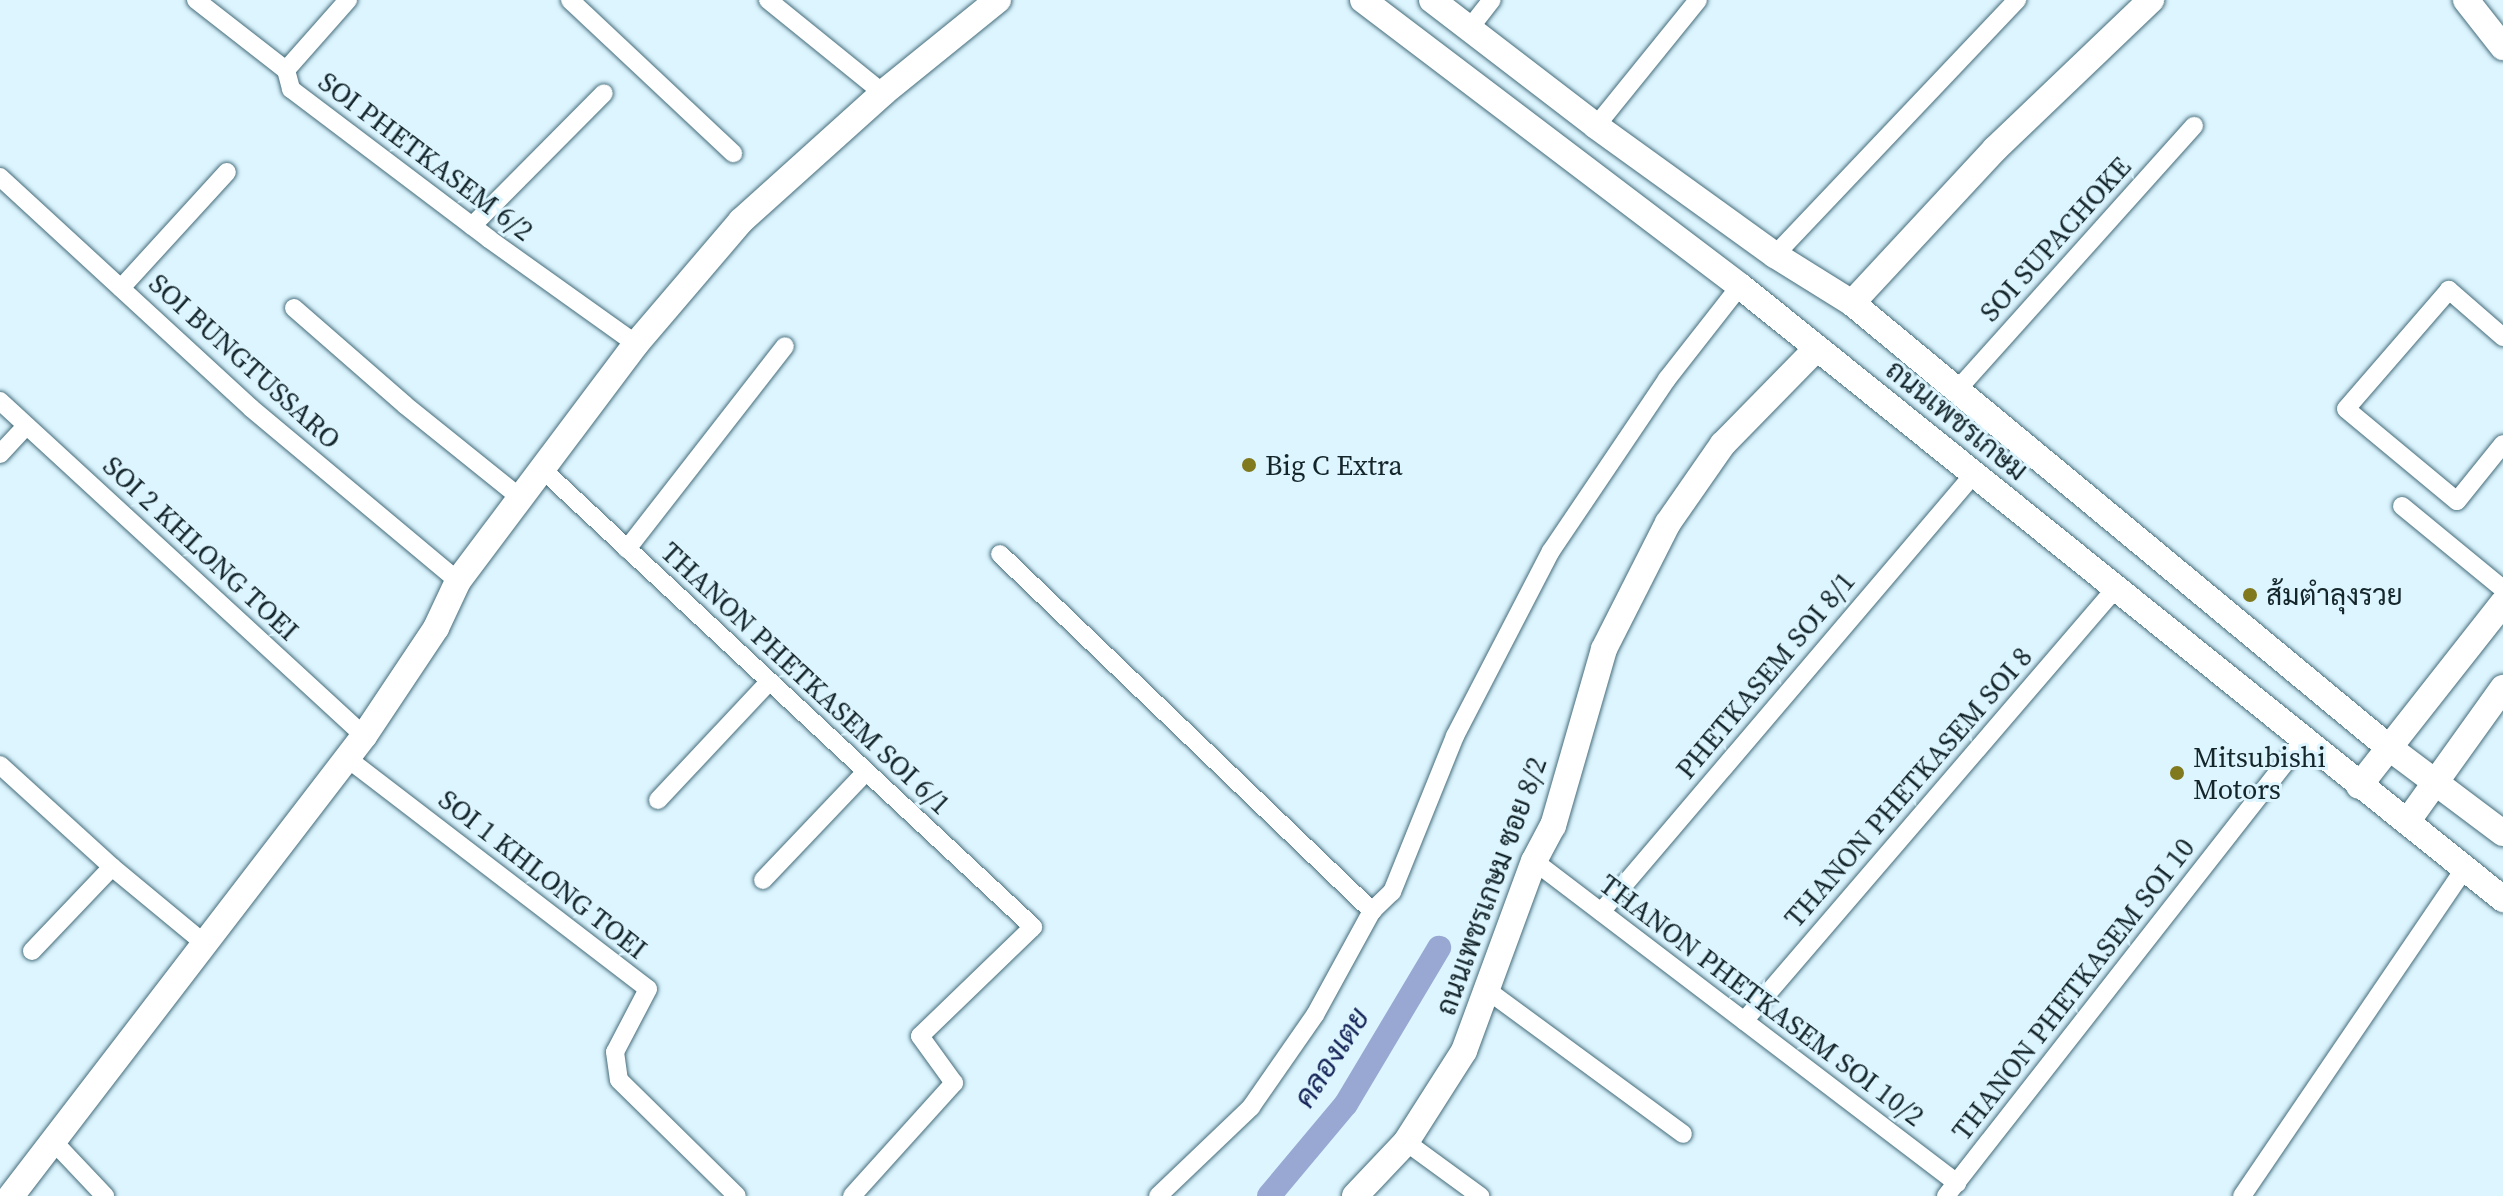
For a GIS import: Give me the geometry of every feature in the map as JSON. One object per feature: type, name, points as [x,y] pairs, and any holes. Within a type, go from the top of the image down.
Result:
[{"type":"main road","points":[[11,1196],[364,736],[436,628],[458,581],[636,344],[741,221],[883,93],[998,0]]},
{"type":"main road","name":"ถนนเพชรเกษม","points":[[1363,0],[1740,286],[2114,590],[2503,899]]},
{"type":"main road","name":"ถนนเพชรเกษม","points":[[1432,0],[1596,126],[1775,255],[1852,303],[2387,746],[2503,833]]},
{"type":"main road","points":[[1852,303],[1995,149],[2151,0]]},
{"type":"main road","points":[[2466,0],[2503,47]]},
{"type":"main road","name":"ถนนเพชรเกษม ซอย 8/2","points":[[1355,1196],[1406,1142],[1464,1051],[1534,861],[1553,826],[1604,649],[1668,523],[1723,444],[1817,348]]},
{"type":"main road","points":[[2359,786],[2387,746],[2503,603]]},
{"type":"main road","points":[[2407,822],[2503,688]]},
{"type":"street","name":"SOI PHETKASEM 6/2","points":[[196,0],[286,70],[291,89],[472,226],[636,344]]},
{"type":"street","points":[[286,70],[348,0]]},
{"type":"street","points":[[570,0],[733,153]]},
{"type":"street","points":[[768,0],[883,93]]},
{"type":"street","points":[[1469,29],[1492,0]]},
{"type":"street","points":[[1596,126],[1698,0]]},
{"type":"street","points":[[1775,255],[2017,0]]},
{"type":"street","points":[[472,226],[604,93]]},
{"type":"street","name":"SOI SUPACHOKE","points":[[1957,390],[2194,126]]},
{"type":"street","points":[[121,288],[227,172]]},
{"type":"street","name":"SOI BUNGTUSSARO","points":[[0,177],[251,408],[458,581]]},
{"type":"street","points":[[1158,1196],[1251,1107],[1315,1015],[1372,911],[1392,892],[1455,736],[1551,551],[1667,379],[1740,286]]},
{"type":"street","points":[[2501,450],[2457,501],[2346,409],[2449,290],[2503,337]]},
{"type":"street","points":[[294,308],[405,405],[522,499]]},
{"type":"street","points":[[627,549],[785,346]]},
{"type":"street","name":"SOI 2 KHLONG TOEI","points":[[0,401],[364,736]]},
{"type":"street","points":[[0,454],[26,426]]},
{"type":"street","name":"THANON PHETKASEM SOI 6/1","points":[[541,468],[1033,927],[920,1036],[954,1083],[852,1196]]},
{"type":"street","name":"PHETKASEM SOI 8/1","points":[[1601,912],[1973,475]]},
{"type":"street","points":[[2402,506],[2503,589]]},
{"type":"street","points":[[1000,554],[1372,911]]},
{"type":"street","name":"THANON PHETKASEM SOI 8","points":[[1744,1021],[2114,590]]},
{"type":"street","points":[[658,800],[769,682]]},
{"type":"street","name":"THANON PHETKASEM SOI 10","points":[[1951,1189],[2303,740]]},
{"type":"street","name":"SOI 1 KHLONG TOEI","points":[[347,758],[648,989],[615,1052],[619,1080],[737,1196]]},
{"type":"street","points":[[0,765],[112,867],[205,944]]},
{"type":"street","points":[[763,880],[866,772]]},
{"type":"street","name":"THANON PHETKASEM SOI 10/2","points":[[1534,861],[1744,1021],[1951,1189]]},
{"type":"street","points":[[32,951],[112,867]]},
{"type":"street","points":[[2242,1196],[2464,869]]},
{"type":"street","points":[[1487,990],[1683,1134]]},
{"type":"street","points":[[53,1141],[105,1196]]},
{"type":"street","points":[[1406,1142],[1480,1196]]},
{"type":"waterway","name":"คลองเตย","points":[[1269,1196],[1346,1104],[1439,948]]},
{"type":"place","name":"Big C Extra","points":[[1249,465]]},
{"type":"place","name":"ส้มตำลุงรวย","points":[[2250,595]]},
{"type":"place","name":"Mitsubishi Motors","points":[[2177,773]]}]
